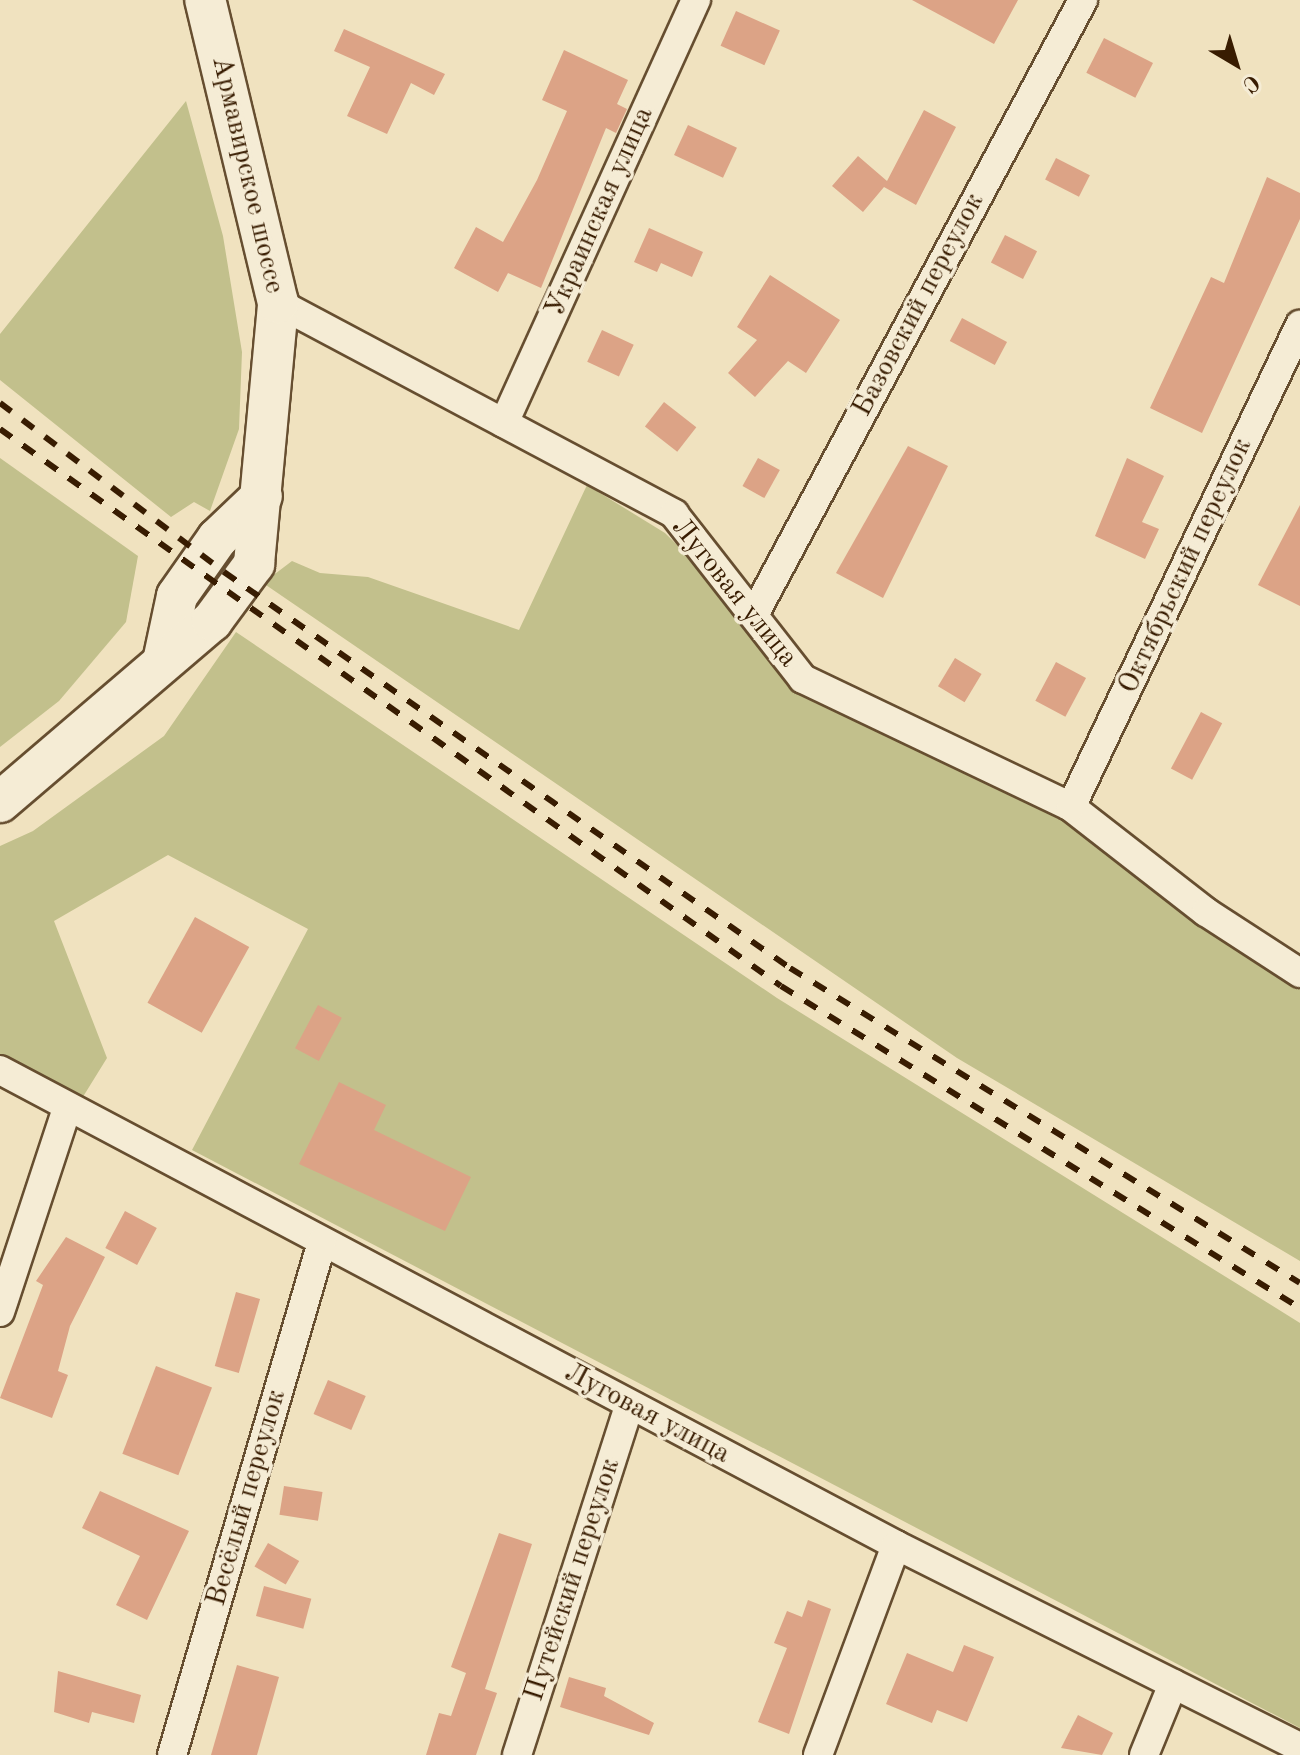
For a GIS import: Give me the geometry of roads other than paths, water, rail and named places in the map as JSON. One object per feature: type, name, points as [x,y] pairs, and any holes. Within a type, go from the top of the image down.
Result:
[{"type":"main road","name":"Армавирское шоссе","points":[[0,802],[164,657],[212,621],[254,564],[278,303],[217,10]]},
{"type":"street","name":"Украинская улица","points":[[504,423],[696,0]]},
{"type":"street","name":"Базовский переулок","points":[[756,611],[1083,0]]},
{"type":"street","name":"Луговая улица","points":[[278,303],[674,514],[756,611],[803,679],[1071,807],[1206,912],[1300,973]]},
{"type":"street","name":"Октябрьский переулок","points":[[1071,807],[1300,325]]},
{"type":"street","name":"Луговая улица","points":[[0,1070],[629,1406],[896,1545],[1300,1747]]},
{"type":"street","points":[[0,1312],[67,1108]]},
{"type":"street","name":"Весёлый переулок","points":[[172,1755],[322,1242]]},
{"type":"street","name":"Путейский переулок","points":[[517,1755],[629,1406]]},
{"type":"street","points":[[818,1755],[896,1545]]},
{"type":"street","points":[[1144,1755],[1173,1684]]},
{"type":"railway","points":[[0,403],[224,572],[790,968],[1300,1283]]},
{"type":"railway","points":[[0,429],[781,986],[1300,1308]]}]
